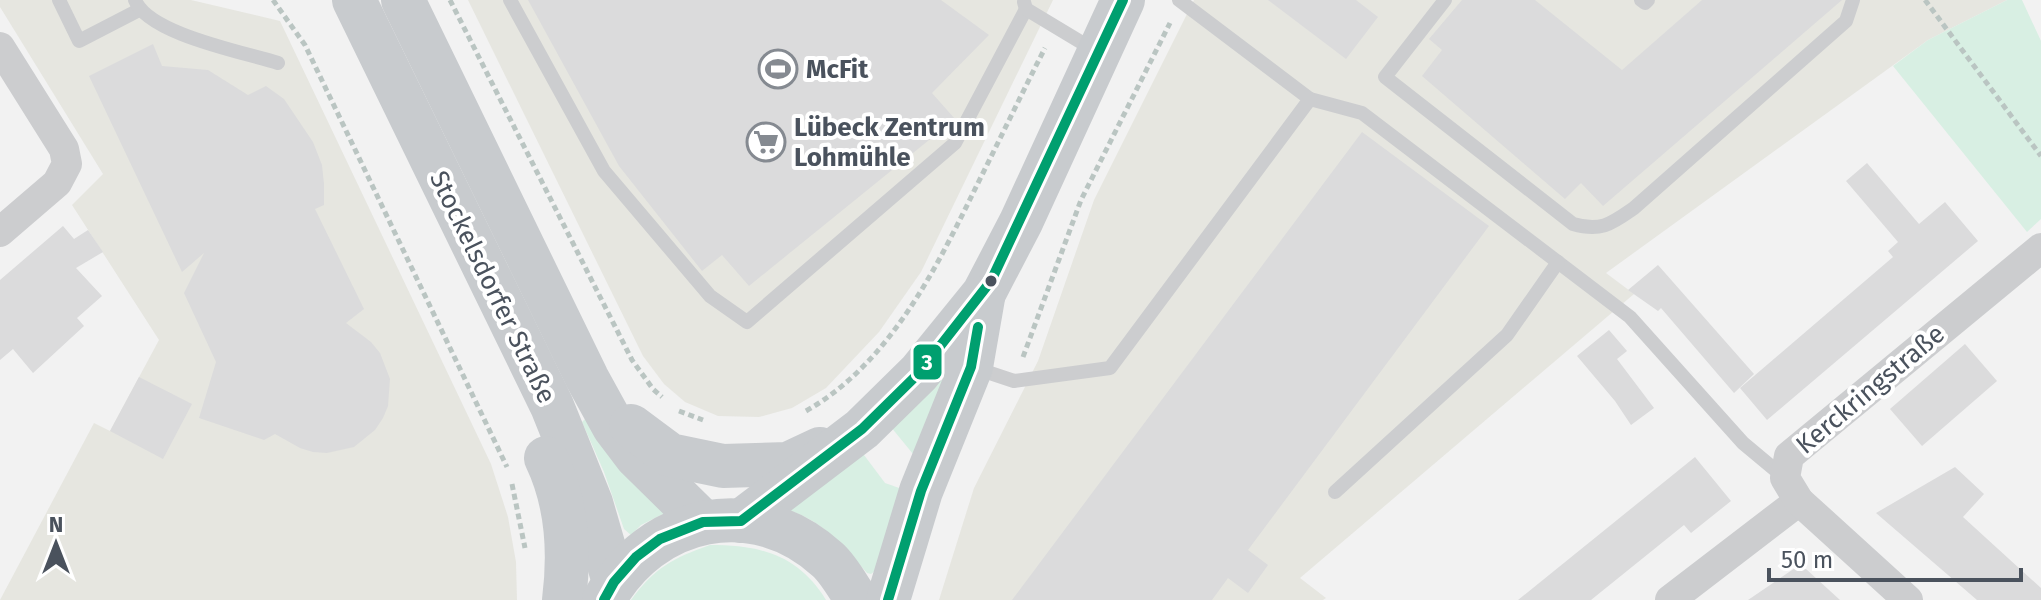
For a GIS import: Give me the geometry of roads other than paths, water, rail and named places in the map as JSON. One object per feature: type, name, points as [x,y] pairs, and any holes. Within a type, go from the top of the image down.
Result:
[{"type":"main road","name":"Stockelsdorfer Straße","points":[[354,0],[552,406],[591,503],[609,591]]},
{"type":"main road","name":"Stockelsdorfer Straße","points":[[403,0],[587,378],[614,427],[636,456],[722,522]]},
{"type":"main road","points":[[609,591],[636,557],[660,539],[722,522],[862,429],[919,373],[984,293],[1021,222],[1123,0]]},
{"type":"main road","points":[[467,234],[503,367],[552,470],[566,529],[564,600]]},
{"type":"main road","points":[[888,600],[921,491],[971,367],[984,293]]},
{"type":"main road","points":[[587,378],[617,415],[670,455],[723,466],[788,464],[862,429]]},
{"type":"main road","points":[[722,522],[767,525],[791,534],[829,561],[857,600]]},
{"type":"street","points":[[0,47],[64,149],[67,164],[57,183],[0,232]]},
{"type":"street","name":"Kerckringstraße","points":[[1670,600],[1792,490],[1789,456],[2041,248]]},
{"type":"street","points":[[1792,490],[1908,600]]},
{"type":"lane","points":[[59,0],[79,41],[137,5],[166,29],[278,63]]},
{"type":"lane","points":[[510,0],[604,171],[710,296],[747,322],[955,143],[1025,5],[1098,52]]},
{"type":"lane","points":[[1445,0],[1385,77],[1573,224],[1591,229],[1613,223],[1634,208],[1846,21],[1853,0]]},
{"type":"lane","points":[[1641,0],[1645,3],[1648,0]]},
{"type":"lane","points":[[1180,1],[1310,99],[1362,113],[1630,317],[1743,443],[1792,490]]},
{"type":"lane","points":[[971,367],[1014,381],[1110,368],[1310,99]]},
{"type":"lane","points":[[1335,492],[1507,335],[1558,262]]},
{"type":"place","name":"McFit","points":[[778,69]]},
{"type":"place","name":"Lübeck Zentrum Lohmühle","points":[[766,142]]}]
